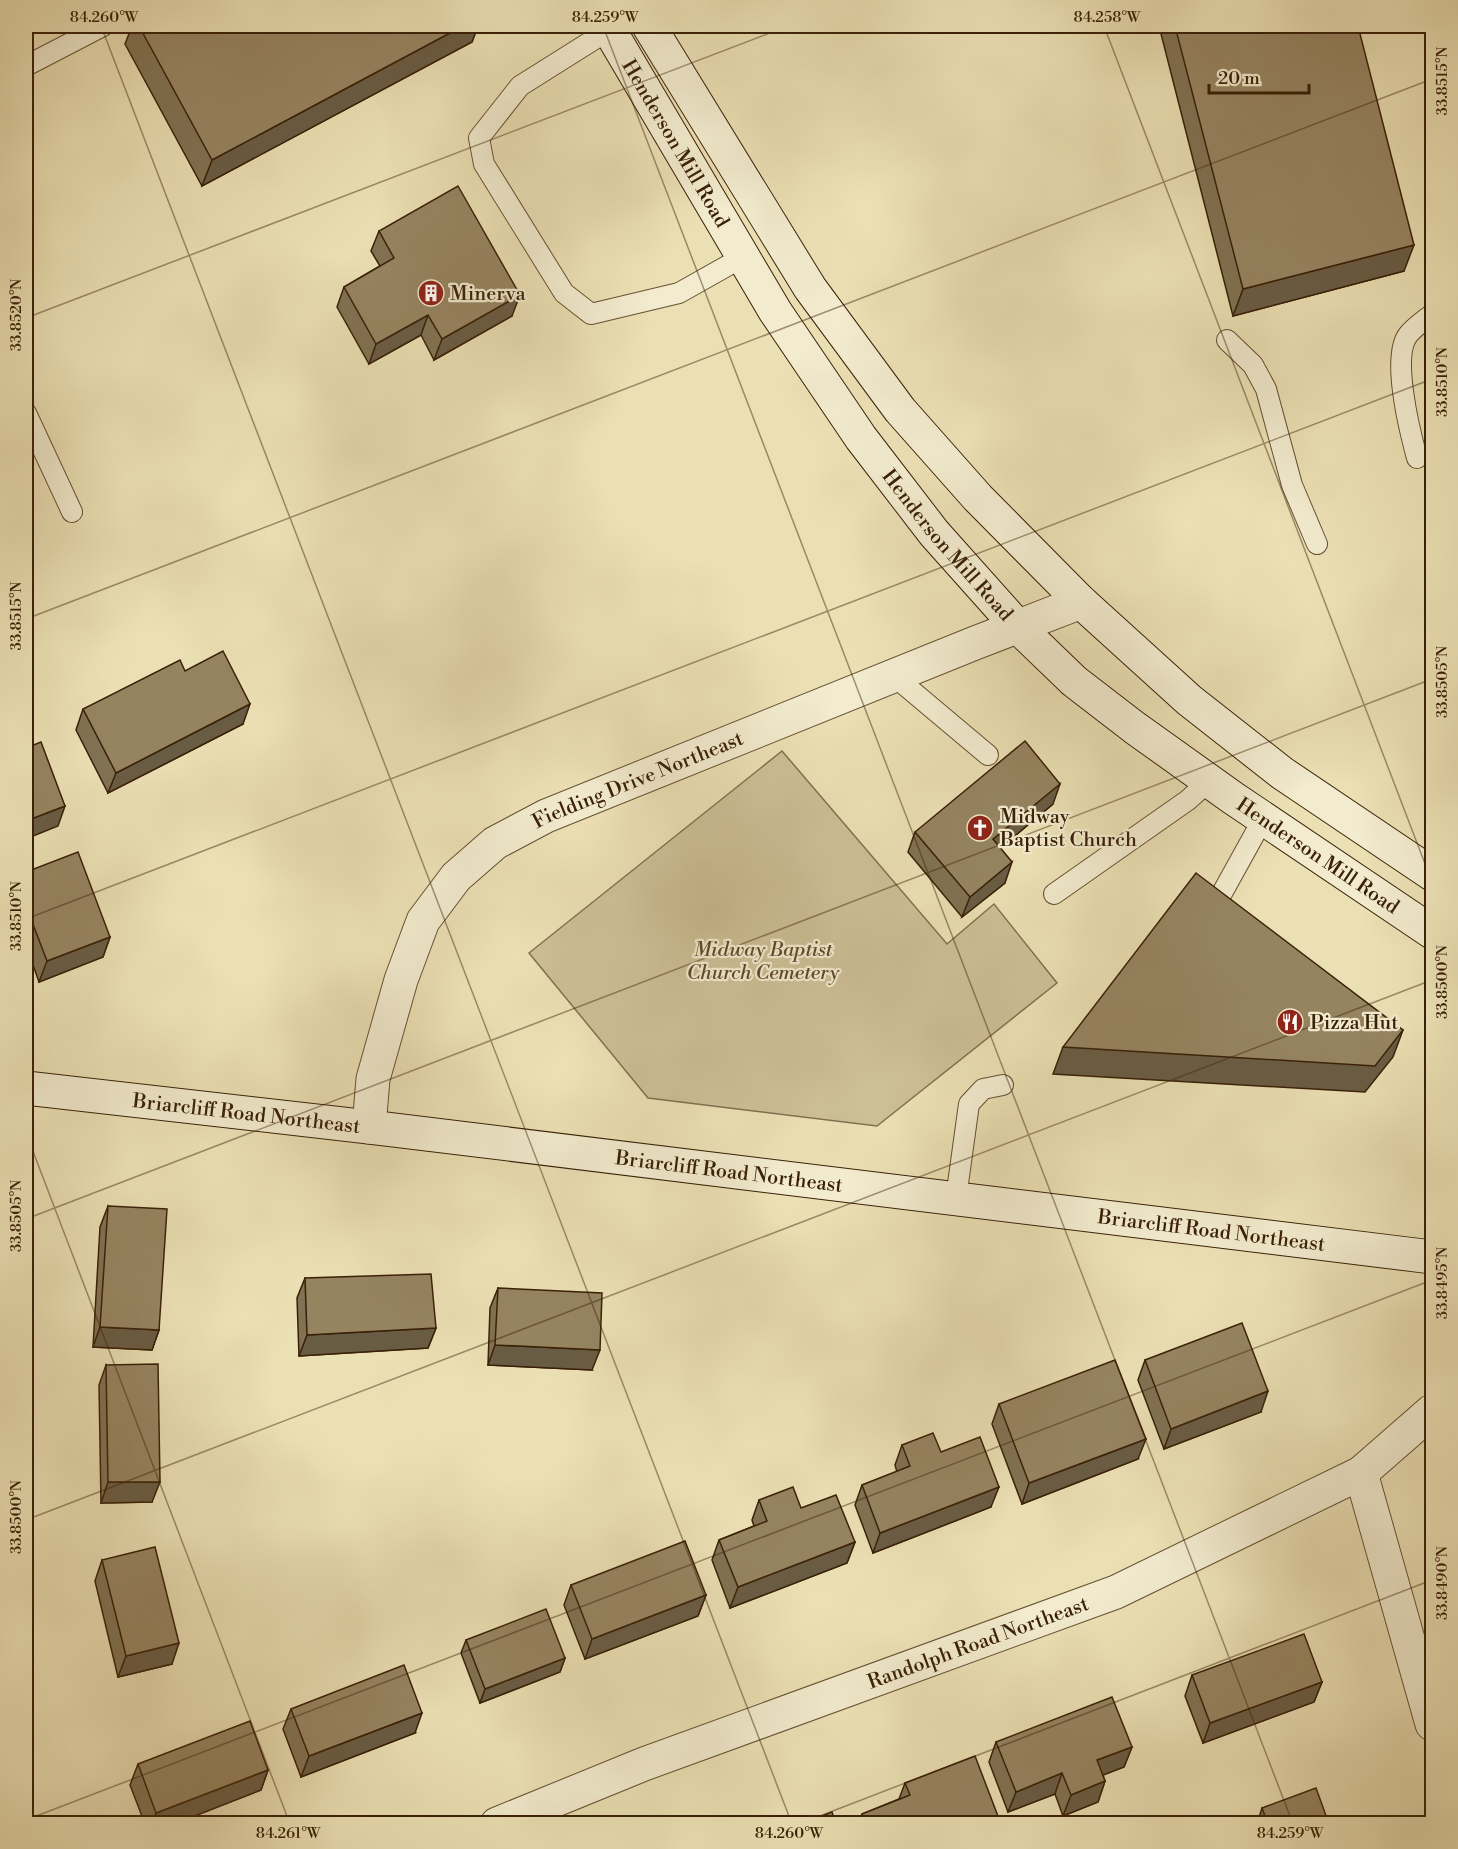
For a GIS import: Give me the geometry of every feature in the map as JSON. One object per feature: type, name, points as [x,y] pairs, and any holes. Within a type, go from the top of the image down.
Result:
[{"type":"street","name":"Henderson Mill Road","points":[[649,26],[810,288],[900,410],[978,498],[1081,602],[1189,700],[1282,773],[1432,874]]},
{"type":"street","name":"Henderson Mill Road","points":[[608,28],[775,311],[861,438],[934,533],[1017,626],[1074,681],[1135,728],[1263,819],[1432,932]]},
{"type":"street","name":"Fielding Drive Northeast","points":[[369,1127],[373,1079],[400,980],[423,921],[456,877],[495,843],[546,816],[1081,602]]},
{"type":"street","name":"Briarcliff Road Northeast","points":[[26,1088],[369,1127],[1432,1257]]},
{"type":"street","name":"Randolph Road Northeast","points":[[497,1824],[644,1764],[1116,1592],[1361,1473],[1432,1411]]},
{"type":"street","points":[[1361,1473],[1432,1724]]},
{"type":"lane","points":[[26,66],[103,26]]},
{"type":"lane","points":[[608,28],[519,86],[479,138],[484,164],[564,293],[591,314],[679,293],[743,257]]},
{"type":"lane","points":[[1417,458],[1406,413],[1401,357],[1407,336],[1432,314]]},
{"type":"lane","points":[[1227,340],[1253,365],[1266,389],[1292,485],[1317,544]]},
{"type":"lane","points":[[26,413],[72,512]]},
{"type":"lane","points":[[894,676],[988,755]]},
{"type":"lane","points":[[1054,894],[1188,800],[1209,781]]},
{"type":"lane","points":[[1221,895],[1263,819]]},
{"type":"lane","points":[[956,1198],[969,1104],[982,1089],[1003,1085]]},
{"type":"green space","name":"Midway Baptist Church Cemetery","points":[[782,751],[947,944],[994,904],[1057,983],[877,1126],[648,1098],[529,953]]},
{"type":"building","points":[[139,26],[463,26],[212,160]]},
{"type":"building","points":[[1175,26],[1358,26],[1414,245],[1243,289]]},
{"type":"building","name":"Minerva","points":[[458,186],[520,295],[442,339],[428,315],[376,344],[344,287],[394,258],[379,231]]},
{"type":"building","points":[[223,651],[250,704],[116,773],[83,709],[180,660],[185,671]]},
{"type":"building","name":"Midway Baptist Church","points":[[1025,741],[1060,784],[993,839],[1012,862],[970,897],[915,832]]},
{"type":"building","points":[[41,742],[65,806],[26,821],[26,748]]},
{"type":"building","points":[[78,852],[110,937],[47,961],[26,906],[26,872]]},
{"type":"building","points":[[1196,873],[1403,1030],[1375,1066],[1063,1047]]},
{"type":"building","points":[[108,1206],[167,1209],[159,1330],[100,1327]]},
{"type":"building","points":[[431,1274],[436,1328],[307,1335],[305,1278]]},
{"type":"building","points":[[498,1288],[602,1293],[600,1350],[495,1345]]},
{"type":"building","points":[[1242,1323],[1268,1391],[1171,1429],[1145,1360]]},
{"type":"building","points":[[1115,1360],[1146,1439],[1029,1483],[999,1404]]},
{"type":"building","points":[[158,1364],[160,1482],[108,1482],[106,1365]]},
{"type":"building","points":[[933,1433],[941,1452],[980,1437],[999,1487],[880,1533],[862,1485],[910,1466],[902,1445]]},
{"type":"building","points":[[793,1487],[801,1508],[836,1495],[855,1542],[738,1587],[719,1540],[767,1521],[759,1500]]},
{"type":"building","points":[[685,1541],[706,1595],[592,1639],[571,1585]]},
{"type":"building","points":[[155,1547],[179,1643],[126,1656],[102,1560]]},
{"type":"building","points":[[546,1609],[565,1658],[485,1689],[466,1640]]},
{"type":"building","points":[[1304,1634],[1322,1682],[1210,1723],[1192,1675]]},
{"type":"building","points":[[404,1665],[422,1713],[309,1756],[291,1709]]},
{"type":"building","points":[[1112,1697],[1132,1747],[1097,1760],[1105,1781],[1071,1795],[1062,1773],[1016,1792],[996,1742]]},
{"type":"building","points":[[250,1721],[268,1770],[156,1813],[138,1764]]},
{"type":"building","points":[[975,1756],[1001,1824],[865,1824],[862,1814],[910,1795],[905,1783]]},
{"type":"building","points":[[1316,1788],[1329,1824],[1268,1824],[1262,1808]]},
{"type":"building","points":[[832,1812],[836,1824],[802,1824]]},
{"type":"place","name":"Minerva","points":[[431,293]]},
{"type":"place","name":"Midway Baptist Church","points":[[980,828]]},
{"type":"place","name":"Pizza Hut","points":[[1290,1022]]}]
